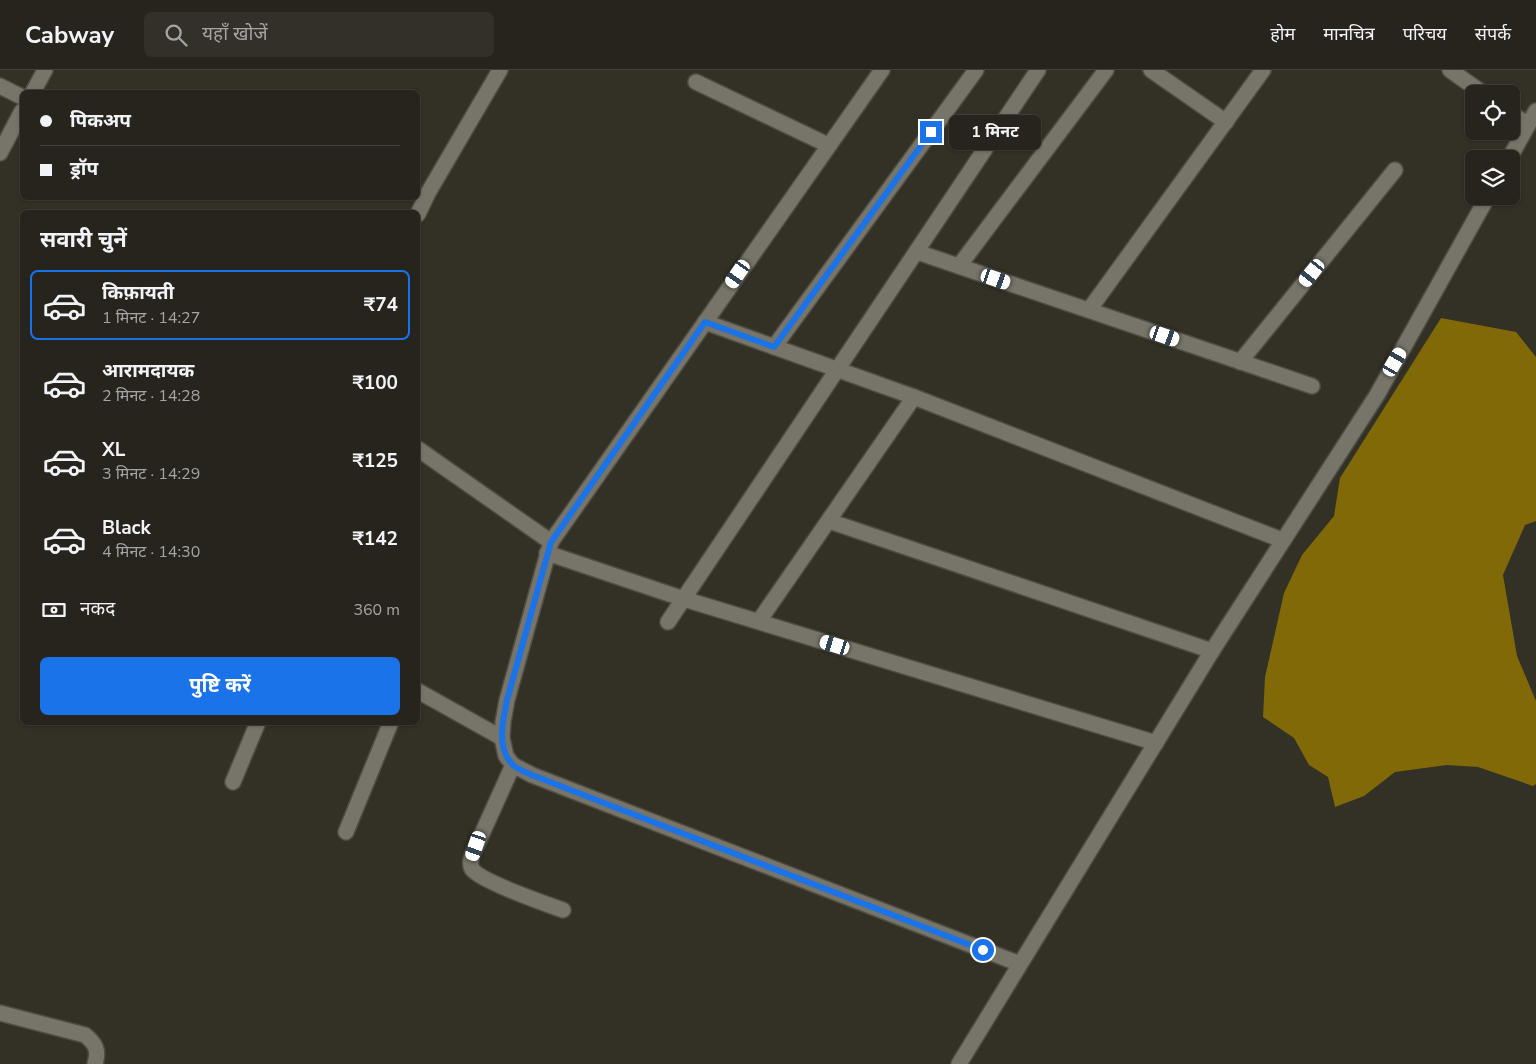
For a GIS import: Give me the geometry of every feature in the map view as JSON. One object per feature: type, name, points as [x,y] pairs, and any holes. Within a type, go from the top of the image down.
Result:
[{"type":"street","points":[[34,90],[45,70]]},
{"type":"street","points":[[420,210],[500,70]]},
{"type":"street","points":[[882,70],[549,547],[507,700],[502,738],[506,756],[513,766],[532,775],[1020,964]]},
{"type":"street","points":[[774,347],[976,70]]},
{"type":"street","points":[[668,622],[1038,70]]},
{"type":"street","points":[[959,266],[1106,70]]},
{"type":"street","points":[[1151,70],[1226,122]]},
{"type":"street","points":[[1089,310],[1263,70]]},
{"type":"street","points":[[1450,70],[1471,85]]},
{"type":"street","points":[[696,82],[828,145]]},
{"type":"street","points":[[0,86],[20,96]]},
{"type":"street","points":[[1514,150],[1536,111]]},
{"type":"street","points":[[0,153],[20,115]]},
{"type":"street","points":[[1520,120],[1528,125]]},
{"type":"street","points":[[1240,362],[1395,170]]},
{"type":"street","points":[[959,1064],[1212,651],[1377,395],[1483,205]]},
{"type":"street","points":[[916,252],[1312,386]]},
{"type":"street","points":[[705,322],[914,397],[1282,540]]},
{"type":"street","points":[[759,622],[914,397]]},
{"type":"street","points":[[420,457],[549,547],[684,599],[1156,743]]},
{"type":"street","points":[[829,520],[1212,651]]},
{"type":"street","points":[[420,692],[502,738]]},
{"type":"street","points":[[233,782],[257,725]]},
{"type":"street","points":[[346,832],[390,725]]},
{"type":"street","points":[[513,766],[476,846],[471,860],[471,867],[476,873],[495,883],[563,910]]},
{"type":"street","points":[[0,1012],[85,1035],[94,1042],[98,1049],[95,1064]]},
{"type":"shaded area","points":[[1441,318],[1516,332],[1536,357],[1536,521],[1525,525],[1503,575],[1517,656],[1536,701],[1536,784],[1533,786],[1478,767],[1447,765],[1395,772],[1364,796],[1335,807],[1328,777],[1309,765],[1294,738],[1263,717],[1265,677],[1284,593],[1302,555],[1334,516],[1340,478]]},
{"type":"route","points":[[931,132],[774,347],[705,322],[551,542],[507,700],[502,738],[506,756],[513,766],[532,775],[983,950]]}]
